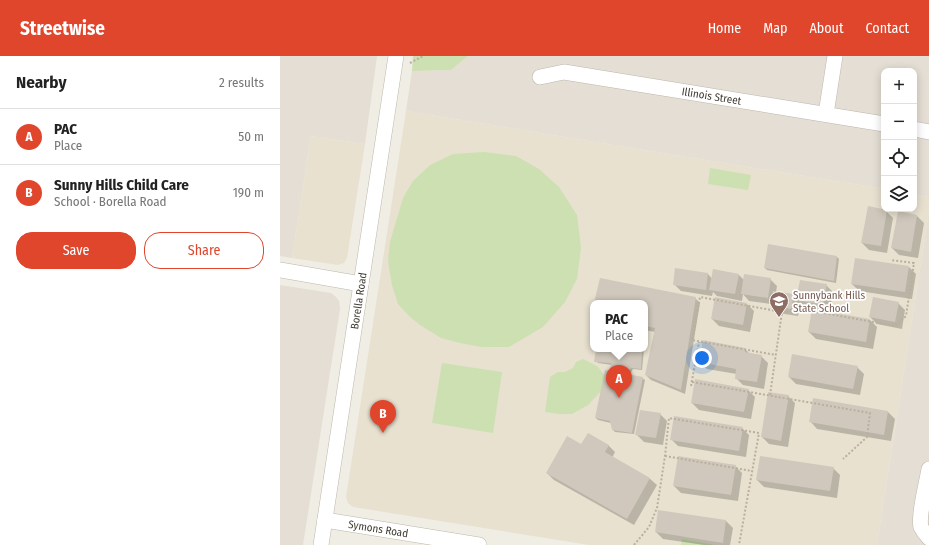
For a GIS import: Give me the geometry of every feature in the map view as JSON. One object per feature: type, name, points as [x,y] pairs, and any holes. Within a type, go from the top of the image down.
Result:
[{"type":"street","name":"Borella Road","points":[[321,545],[396,56]]},
{"type":"street","points":[[826,114],[835,56]]},
{"type":"street","name":"Illinois Street","points":[[540,77],[564,72],[881,123]]},
{"type":"street","points":[[917,130],[929,132]]},
{"type":"street","points":[[280,270],[361,284]]},
{"type":"street","points":[[929,469],[921,517],[921,527],[929,538]]},
{"type":"street","name":"Symons Road","points":[[325,520],[479,545]]},
{"type":"path","points":[[410,63],[423,56]]},
{"type":"path","points":[[776,354],[692,340],[700,297],[782,312],[788,312],[796,308],[895,326],[906,316],[914,263],[891,260]]},
{"type":"path","points":[[770,395],[782,312]]},
{"type":"path","points":[[691,386],[699,342]]},
{"type":"path","points":[[692,382],[870,413],[867,437],[843,459]]},
{"type":"path","points":[[634,545],[648,527],[657,508],[669,418],[758,432],[739,545]]},
{"type":"path","points":[[665,456],[752,471]]},
{"type":"shaded area","points":[[280,56],[377,56],[365,144],[311,136],[292,258],[280,256]]},
{"type":"shaded area","points":[[468,56],[929,56],[929,197],[917,195],[917,68],[881,68],[881,189],[406,111],[412,71],[451,70]]},
{"type":"shaded area","name":"Sunnybank Hills State School","points":[[406,111],[881,189],[881,212],[917,212],[917,195],[929,197],[929,211],[877,545],[589,545],[353,507],[348,503],[346,497]]},
{"type":"shaded area","points":[[311,136],[365,144],[347,258],[344,263],[338,265],[292,258]]},
{"type":"shaded area","points":[[929,211],[929,545],[877,545],[910,333]]},
{"type":"shaded area","points":[[280,285],[331,293],[339,301],[340,309],[303,545],[280,545]]},
{"type":"green space","points":[[413,56],[468,56],[451,70],[412,71]]},
{"type":"green space","points":[[484,152],[516,156],[539,169],[559,187],[577,215],[581,248],[577,279],[565,302],[543,327],[509,347],[481,347],[460,343],[441,338],[420,325],[398,304],[392,285],[388,261],[390,242],[403,198],[413,181],[430,165],[453,154]]},
{"type":"green space","points":[[710,168],[751,175],[748,190],[708,184]]},
{"type":"green space","points":[[583,359],[597,366],[606,377],[603,389],[588,405],[572,414],[545,412],[550,377],[558,372],[565,372],[573,368],[576,362]]},
{"type":"green space","points":[[442,363],[502,372],[493,433],[432,423]]},
{"type":"green space","points":[[682,539],[715,545],[681,545]]},
{"type":"building","points":[[868,206],[881,209],[881,212],[887,212],[881,246],[861,243]]},
{"type":"building","points":[[898,212],[917,215],[911,252],[891,248]]},
{"type":"building","points":[[768,244],[837,256],[834,281],[764,268]]},
{"type":"building","points":[[855,258],[909,266],[905,292],[851,284]]},
{"type":"building","points":[[675,268],[708,273],[706,290],[673,285]]},
{"type":"building","points":[[713,269],[739,274],[735,294],[709,290]]},
{"type":"building","points":[[744,274],[771,278],[768,298],[741,294]]},
{"type":"building","points":[[600,278],[696,297],[681,390],[645,375],[655,328],[648,327],[648,300],[595,300]]},
{"type":"building","points":[[800,280],[827,284],[823,305],[796,300]]},
{"type":"building","points":[[773,291],[794,294],[791,309],[770,306]]},
{"type":"building","points":[[715,297],[747,303],[743,325],[711,319]]},
{"type":"building","points":[[873,297],[899,302],[895,322],[869,317]]},
{"type":"building","points":[[812,309],[870,319],[866,342],[808,332]]},
{"type":"building","points":[[703,340],[745,348],[745,352],[762,355],[757,382],[735,379],[736,369],[699,362]]},
{"type":"building","points":[[596,352],[642,352],[641,369],[631,368],[627,373],[610,371],[611,363],[594,362]]},
{"type":"building","points":[[792,354],[858,366],[853,389],[788,377]]},
{"type":"building","points":[[605,370],[643,377],[632,433],[612,430],[610,421],[595,418]]},
{"type":"building","points":[[695,379],[749,389],[744,412],[691,403]]},
{"type":"building","points":[[768,392],[789,395],[781,441],[761,437]]},
{"type":"building","points":[[813,398],[888,411],[884,435],[809,422]]},
{"type":"building","points":[[640,410],[661,413],[656,438],[635,435]]},
{"type":"building","points":[[674,416],[743,427],[739,451],[670,440]]},
{"type":"building","points":[[588,433],[609,445],[605,452],[650,478],[627,519],[546,473],[567,436],[581,444]]},
{"type":"building","points":[[678,456],[736,465],[731,495],[673,486]]},
{"type":"building","points":[[760,456],[834,467],[830,491],[756,480]]},
{"type":"building","points":[[658,510],[726,520],[723,543],[655,532]]},
{"type":"place","name":"Sunnybank Hills State School","points":[[779,318]]},
{"type":"place","name":"PAC","points":[[619,398]]},
{"type":"place","name":"Sunny Hills Child Care","points":[[383,433]]}]
